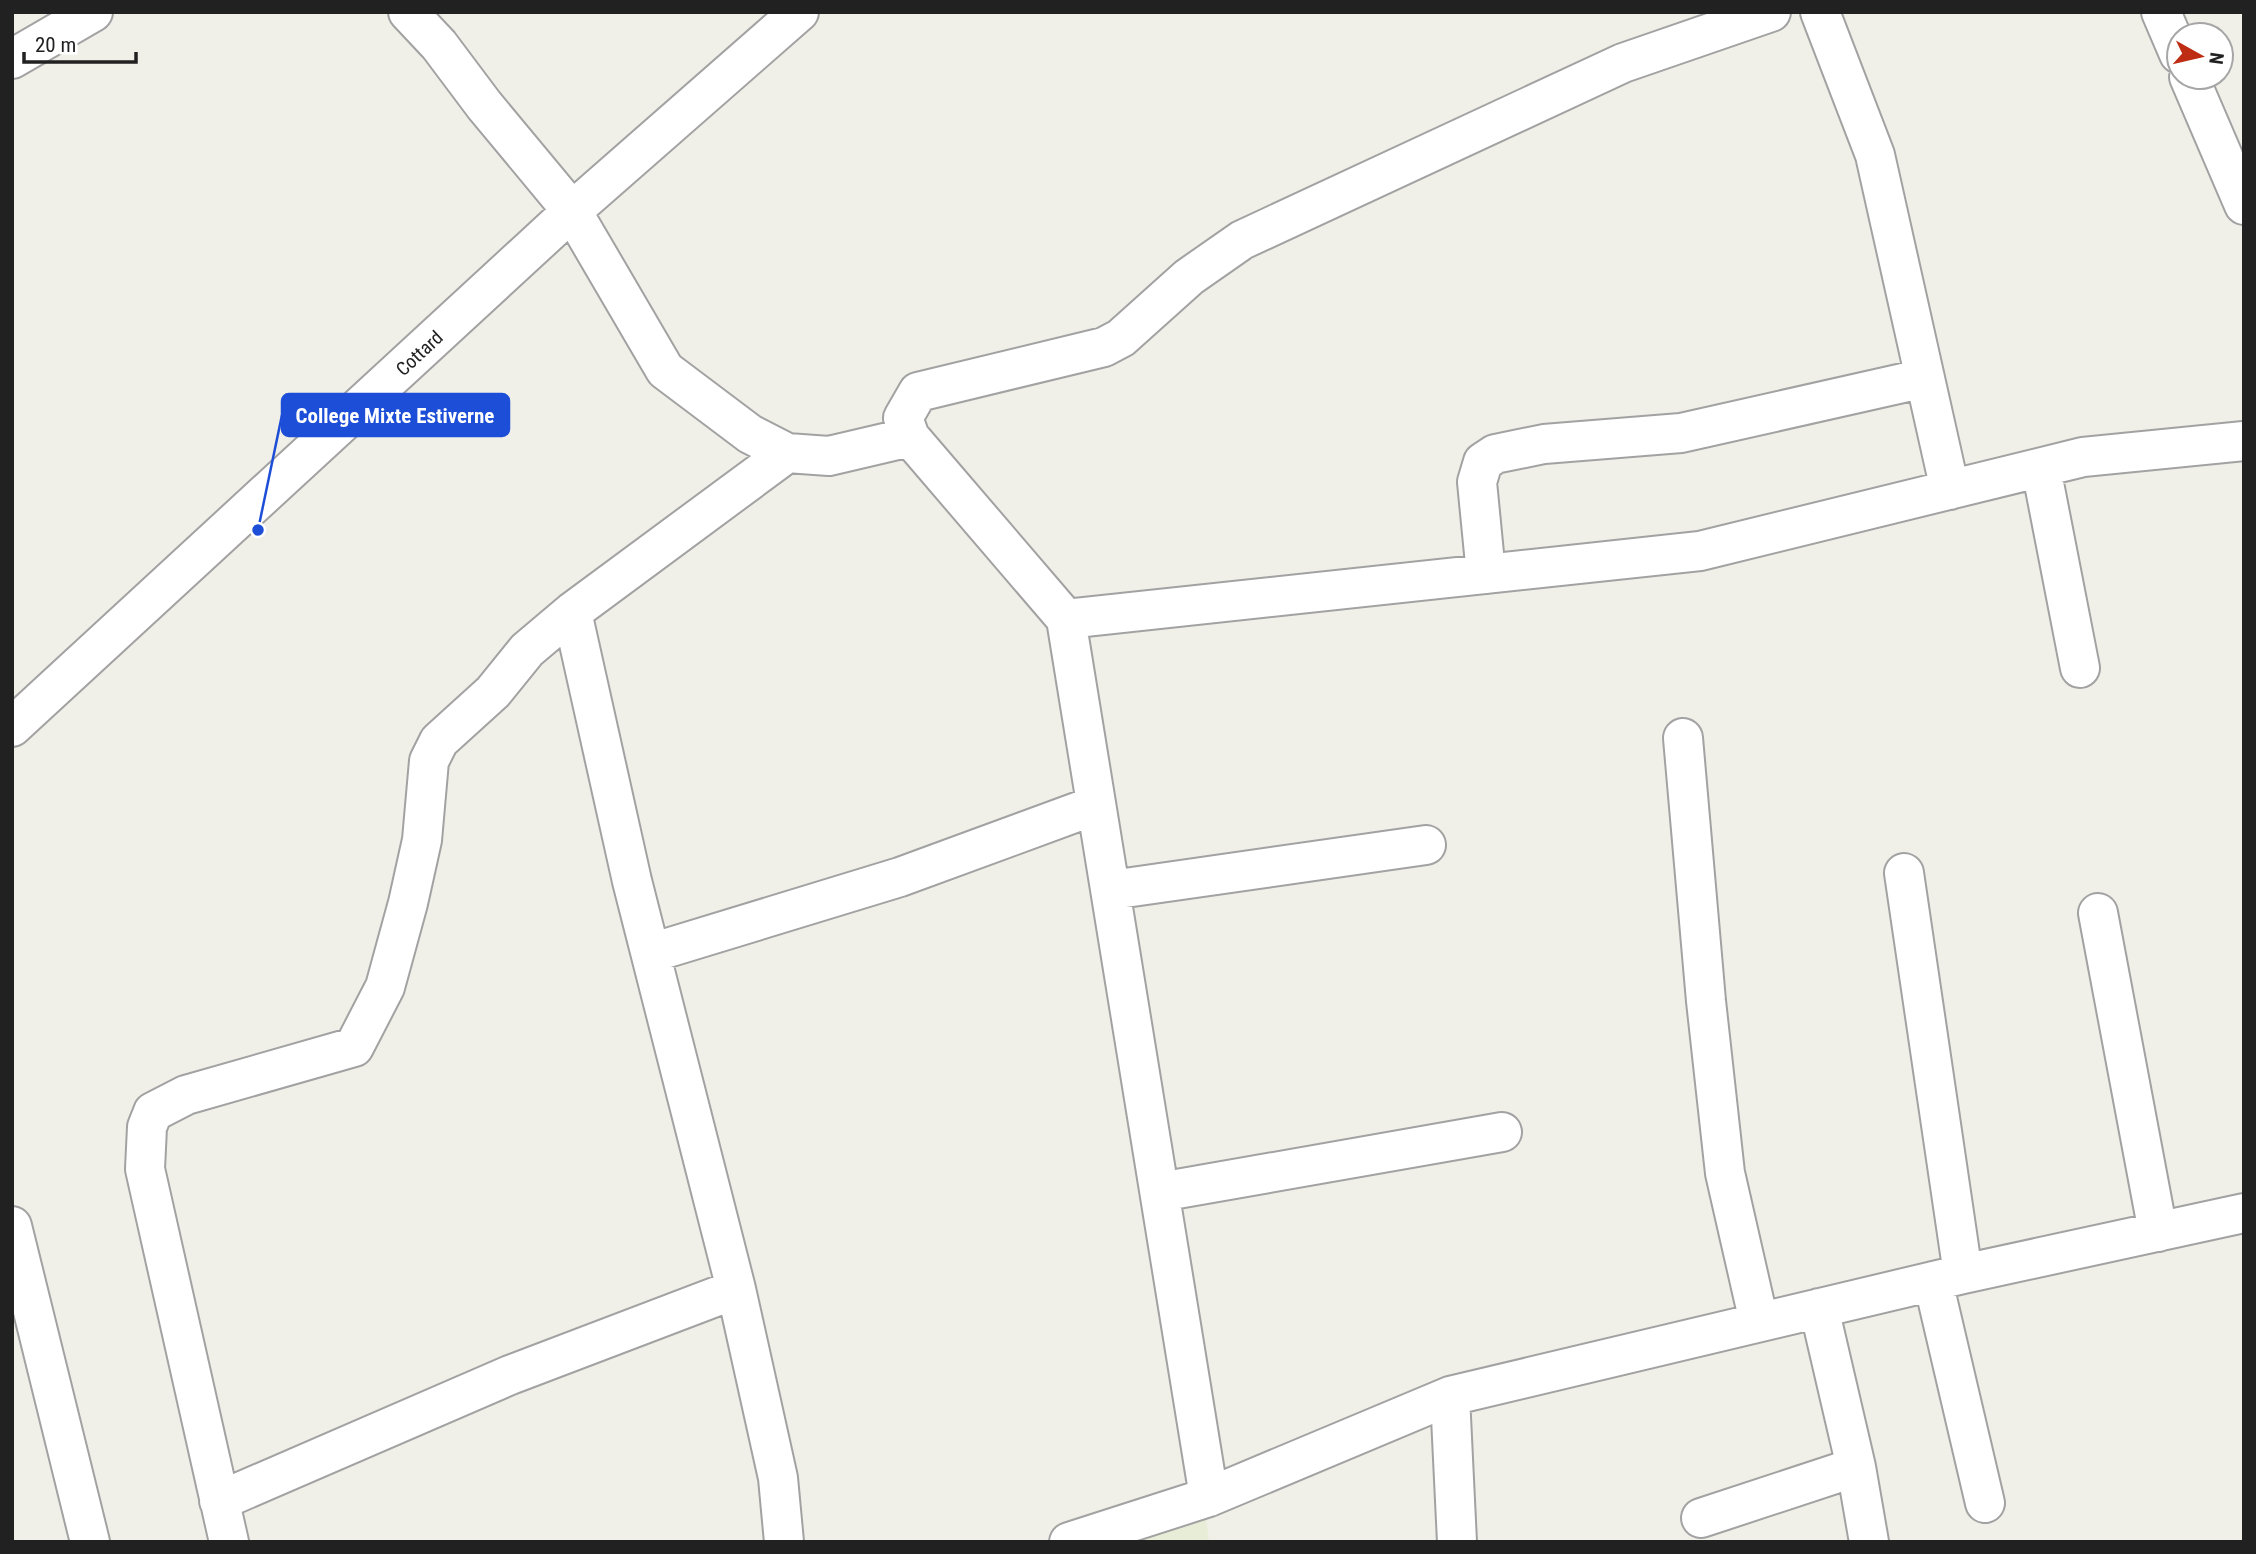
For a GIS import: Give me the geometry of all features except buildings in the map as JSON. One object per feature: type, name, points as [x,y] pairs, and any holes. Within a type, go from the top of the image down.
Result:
[{"type":"street","points":[[408,12],[438,29],[484,105],[572,211],[665,370],[750,434],[787,453],[829,456],[910,437]]},
{"type":"street","name":"Cottard","points":[[12,727],[572,211],[799,12]]},
{"type":"street","points":[[1209,1497],[1066,619],[910,437],[903,418],[918,392],[1104,347],[1122,338],[1189,277],[1241,240],[1623,64],[1771,12]]},
{"type":"street","points":[[1820,12],[1875,155],[1950,490]]},
{"type":"street","points":[[12,59],[75,17]]},
{"type":"street","points":[[2195,91],[2244,205]]},
{"type":"street","points":[[1486,574],[1478,482],[1483,462],[1494,454],[1544,444],[1681,433],[1925,378]]},
{"type":"street","points":[[1066,619],[1700,551],[2083,457],[2244,441]]},
{"type":"street","points":[[229,1542],[145,1169],[147,1127],[153,1112],[186,1095],[354,1048],[385,987],[422,840],[429,761],[439,741],[493,692],[527,650],[572,612],[787,453]]},
{"type":"street","points":[[2041,468],[2080,668]]},
{"type":"street","points":[[572,612],[632,881],[736,1289],[778,1478],[784,1542]]},
{"type":"street","points":[[1683,738],[1706,1001],[1725,1173],[1759,1322]]},
{"type":"street","points":[[651,953],[900,877],[1096,806]]},
{"type":"street","points":[[1111,890],[1426,845]]},
{"type":"street","points":[[1904,873],[1948,1277],[1985,1503]]},
{"type":"street","points":[[2098,913],[2158,1232]]},
{"type":"street","points":[[1160,1192],[1502,1132]]},
{"type":"street","points":[[1069,1542],[1209,1497],[1450,1396],[1948,1277],[2244,1213]]},
{"type":"street","points":[[12,1226],[90,1542]]},
{"type":"street","points":[[219,1501],[510,1375],[736,1289]]},
{"type":"street","points":[[1819,1308],[1856,1466],[1869,1542]]},
{"type":"street","points":[[1450,1396],[1457,1542]]},
{"type":"street","points":[[1701,1518],[1856,1466]]},
{"type":"green space","points":[[1206,1517],[1209,1542],[1139,1542]]},
{"type":"place","name":"College Mixte Estiverne","points":[[258,530]]}]
